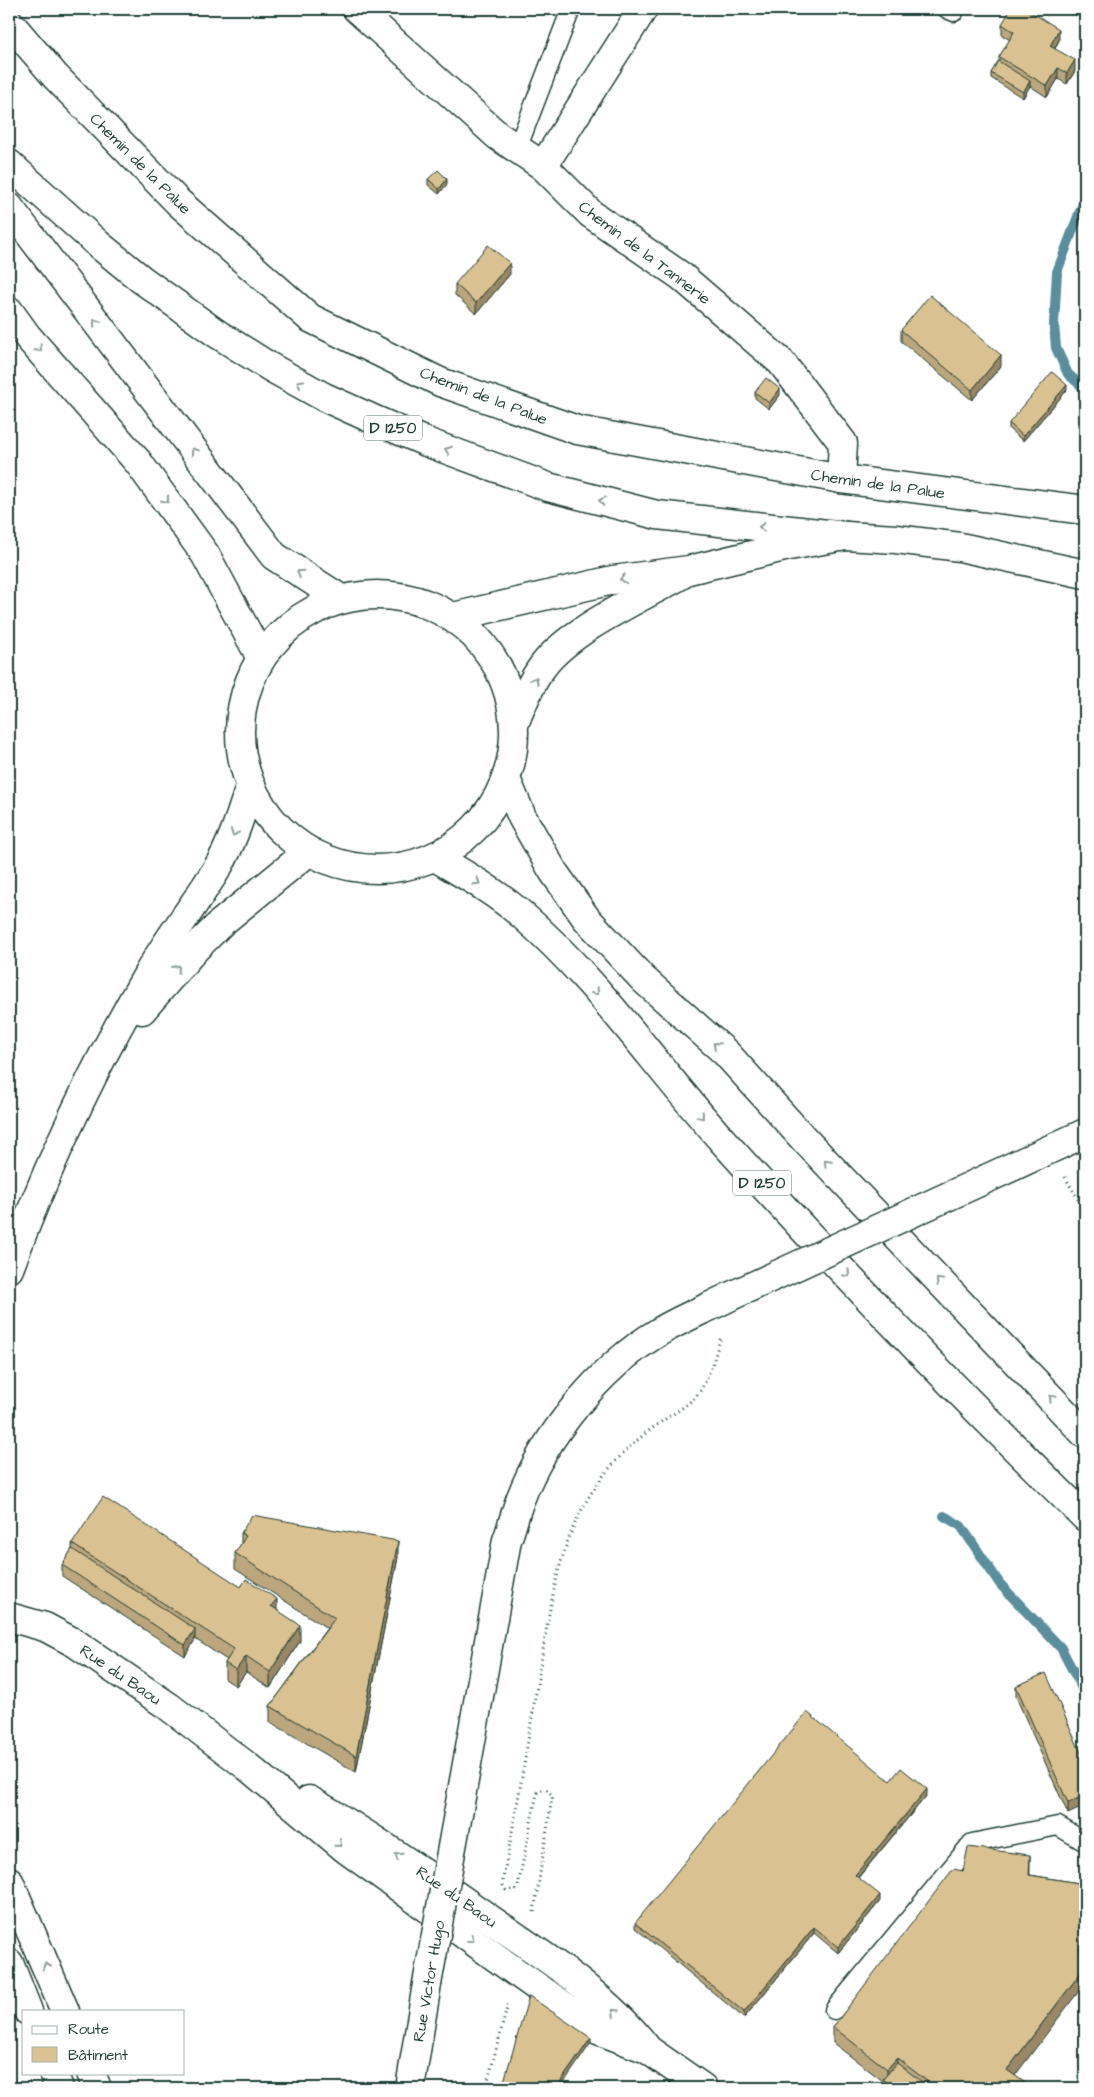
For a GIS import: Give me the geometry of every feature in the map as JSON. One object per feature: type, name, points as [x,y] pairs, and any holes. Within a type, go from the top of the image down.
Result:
[{"type":"street","name":"Chemin de la Tannerie","points":[[357,9],[498,136],[543,166],[591,214],[681,276],[781,362],[843,443],[841,479]]},
{"type":"street","points":[[543,166],[643,9]]},
{"type":"street","name":"Chemin de la Palue","points":[[9,22],[55,76],[178,202],[310,318],[440,382],[577,430],[841,479],[1085,510]]},
{"type":"street","name":"D 1250","points":[[9,164],[98,244],[141,279],[216,333],[270,367],[324,397],[375,420],[426,442],[548,487],[657,515],[846,536]]},
{"type":"street","points":[[9,207],[274,556],[341,599]]},
{"type":"street","points":[[9,311],[27,336],[138,462],[205,554],[261,658]]},
{"type":"street","points":[[453,617],[613,580],[689,570],[789,546],[846,536],[896,539],[960,547],[1085,574]]},
{"type":"street","points":[[514,724],[542,666],[564,644],[587,628],[689,570]]},
{"type":"street","points":[[380,594],[418,600],[453,617],[484,646],[493,660],[506,683],[514,724],[513,752],[506,779],[490,811],[466,838],[435,857],[393,869],[348,867],[308,852],[273,824],[250,786],[239,743],[243,699],[261,658],[282,632],[310,613],[341,599],[380,594]]},
{"type":"street","points":[[506,779],[522,817],[553,871],[586,918],[642,979],[726,1053],[804,1138],[1085,1434]]},
{"type":"street","points":[[9,1269],[55,1156],[101,1059],[150,971],[218,866],[235,832],[250,786]]},
{"type":"street","points":[[101,1059],[194,950],[221,923],[308,852]]},
{"type":"street","name":"D 1250","points":[[435,857],[487,888],[521,914],[562,953],[728,1146],[977,1412],[1085,1517]]},
{"type":"street","name":"Rue Victor Hugo","points":[[410,2088],[507,1540],[520,1500],[535,1467],[587,1392],[613,1365],[660,1331],[731,1296],[1085,1133]]},
{"type":"street","name":"Rue du Baou","points":[[9,1617],[45,1627],[75,1643],[168,1706],[248,1767],[347,1850],[516,1972],[598,2030],[647,2049],[703,2088]]},
{"type":"street","name":"Rue du Baou","points":[[248,1767],[315,1804],[389,1850],[525,1943],[613,2010],[632,2029],[647,2049]]},
{"type":"street","points":[[9,1881],[65,2010]]},
{"type":"street","points":[[9,1964],[28,2010]]},
{"type":"street","points":[[53,2074],[59,2088]]},
{"type":"street","points":[[91,2074],[98,2088]]},
{"type":"lane","points":[[517,149],[527,118],[571,9]]},
{"type":"lane","points":[[834,2010],[972,1842],[1058,1826],[1085,1842]]},
{"type":"path","points":[[1064,1174],[1078,1199],[1085,1202]]},
{"type":"path","points":[[533,1919],[552,1798],[547,1790],[541,1790],[537,1793],[518,1886],[515,1890],[506,1890],[503,1885],[503,1878],[544,1646],[564,1550],[581,1511],[596,1486],[613,1464],[633,1443],[688,1404],[698,1394],[707,1377],[720,1340],[725,1335]]},
{"type":"path","points":[[486,2088],[516,1972]]},
{"type":"building","points":[[1011,9],[1026,9],[1059,29],[1050,46],[1075,60],[1067,73],[1058,68],[1047,86],[999,57],[1014,32],[1002,24]]},
{"type":"building","points":[[998,61],[1030,81],[1023,92],[991,73]]},
{"type":"building","points":[[438,170],[447,179],[439,189],[428,179]]},
{"type":"building","points":[[488,245],[510,263],[476,303],[455,284]]},
{"type":"building","points":[[930,295],[1001,355],[972,390],[901,330]]},
{"type":"building","points":[[1052,372],[1067,385],[1023,436],[1009,423]]},
{"type":"building","points":[[766,378],[780,389],[769,403],[755,392]]},
{"type":"building","points":[[103,1497],[241,1587],[246,1579],[277,1599],[271,1606],[300,1625],[270,1672],[246,1656],[236,1670],[225,1663],[234,1649],[72,1544]]},
{"type":"building","points":[[252,1515],[398,1541],[356,1756],[270,1706],[335,1618],[235,1553],[246,1536],[241,1533]]},
{"type":"building","points":[[72,1549],[195,1629],[185,1645],[62,1565]]},
{"type":"building","points":[[1046,1673],[1085,1762],[1085,1795],[1068,1803],[1016,1686]]},
{"type":"building","points":[[807,1712],[890,1781],[901,1768],[927,1789],[855,1875],[880,1895],[838,1947],[814,1927],[744,2012],[635,1923]]},
{"type":"building","points":[[968,1847],[1030,1855],[1029,1875],[1085,1884],[1085,1914],[1080,1951],[1085,1955],[1085,1967],[1007,2070],[1027,2084],[1023,2088],[936,2088],[897,2058],[887,2069],[833,2027],[953,1869],[963,1871]]},
{"type":"building","points":[[529,1996],[591,2038],[556,2088],[502,2088]]},
{"type":"building","points":[[897,2063],[930,2088],[894,2088],[883,2079]]},
{"type":"waterway","points":[[1085,198],[1057,272],[1054,324],[1056,348],[1068,374],[1085,389]]},
{"type":"waterway","points":[[944,1516],[961,1526],[1000,1584],[1061,1648],[1085,1694]]}]
